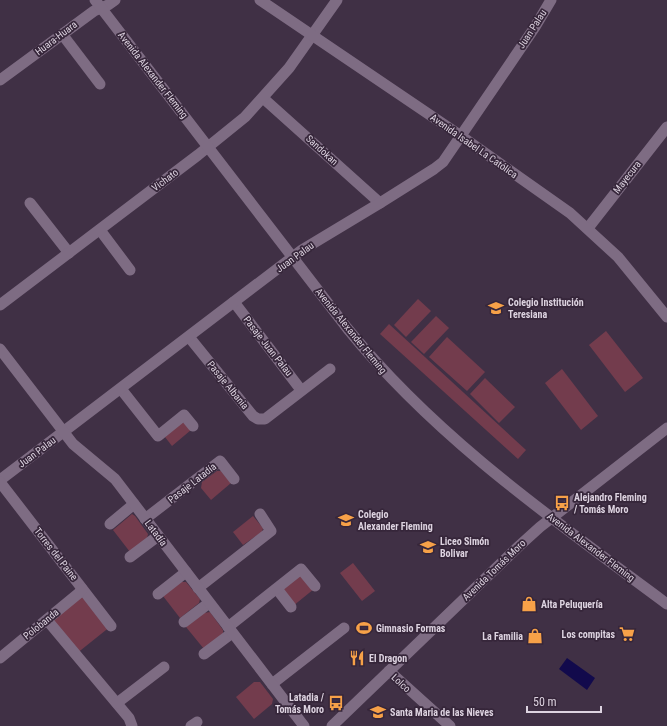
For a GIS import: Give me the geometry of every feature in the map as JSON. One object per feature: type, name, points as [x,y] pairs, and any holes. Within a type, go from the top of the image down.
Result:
[{"type":"street","name":"Huara-Huara","points":[[0,80],[94,11],[98,4],[115,0]]},
{"type":"street","name":"Avenida Isabel La Católica","points":[[260,0],[461,136],[588,228],[632,272],[667,317]]},
{"type":"street","name":"Vichato","points":[[0,305],[209,147],[245,117],[263,98],[313,36],[337,0]]},
{"type":"street","name":"Juan Palau","points":[[0,481],[293,257],[443,162],[551,0]]},
{"type":"street","name":"Avenida Alexander Fleming","points":[[98,4],[347,328],[386,374],[447,432],[552,518],[667,604]]},
{"type":"street","points":[[62,34],[100,84]]},
{"type":"street","name":"Sandokan","points":[[263,98],[380,203]]},
{"type":"street","name":"Mayecura","points":[[588,228],[667,127]]},
{"type":"street","points":[[30,202],[69,253]]},
{"type":"street","points":[[100,230],[130,270]]},
{"type":"street","name":"Pasaje Juan Palau","points":[[234,302],[301,390]]},
{"type":"street","name":"Pasaje Albania","points":[[189,336],[252,416],[258,419],[265,419],[330,369]]},
{"type":"street","name":"Latadía","points":[[0,349],[63,432],[77,448],[111,475],[304,726]]},
{"type":"street","points":[[121,388],[161,440],[184,415],[193,426]]},
{"type":"street","name":"Avenida Tomás Moro","points":[[332,726],[519,546],[552,518],[667,428]]},
{"type":"street","name":"Pasaje Latadía","points":[[145,519],[220,461],[234,479]]},
{"type":"street","name":"Torres del Paine","points":[[0,481],[111,626]]},
{"type":"street","points":[[110,524],[134,504]]},
{"type":"street","points":[[198,588],[271,530],[260,514]]},
{"type":"street","points":[[130,557],[158,536]]},
{"type":"street","points":[[204,654],[277,588],[301,569],[315,586]]},
{"type":"street","points":[[158,594],[186,572]]},
{"type":"street","points":[[277,588],[291,607]]},
{"type":"street","name":"Polobanda","points":[[0,658],[79,594],[82,589]]},
{"type":"street","points":[[184,622],[209,603]]},
{"type":"street","points":[[47,620],[117,703],[129,718],[132,726]]},
{"type":"street","points":[[272,684],[344,628]]},
{"type":"street","points":[[117,703],[164,667]]},
{"type":"street","name":"Lolco","points":[[389,671],[450,726]]},
{"type":"shaded area","points":[[418,299],[431,311],[406,337],[394,325]]},
{"type":"shaded area","points":[[436,316],[449,328],[424,354],[411,342]]},
{"type":"shaded area","points":[[389,324],[526,450],[518,459],[380,334]]},
{"type":"shaded area","points":[[606,331],[643,378],[625,392],[589,345]]},
{"type":"shaded area","points":[[447,337],[485,372],[467,391],[429,357]]},
{"type":"shaded area","points":[[562,369],[598,416],[581,430],[545,383]]},
{"type":"shaded area","points":[[485,378],[515,407],[499,423],[470,394]]},
{"type":"shaded area","points":[[181,423],[186,423],[191,430],[172,446],[165,437]]},
{"type":"shaded area","points":[[217,471],[221,471],[231,483],[211,500],[201,488],[202,482]]},
{"type":"shaded area","points":[[132,514],[148,534],[147,538],[130,552],[113,530]]},
{"type":"shaded area","points":[[253,516],[263,528],[262,532],[243,545],[233,532]]},
{"type":"shaded area","points":[[353,563],[375,591],[362,601],[340,573]]},
{"type":"shaded area","points":[[300,575],[314,589],[293,606],[283,592],[283,587]]},
{"type":"shaded area","points":[[181,582],[186,582],[200,599],[199,603],[180,618],[163,596]]},
{"type":"shaded area","points":[[82,589],[111,626],[76,654],[47,620]]},
{"type":"shaded area","points":[[210,612],[223,630],[223,634],[204,649],[186,627],[204,613]]},
{"type":"shaded area","points":[[567,658],[595,678],[587,690],[559,669]]},
{"type":"shaded area","points":[[254,682],[260,682],[273,699],[272,704],[254,719],[236,697]]},
{"type":"place","name":"Colegio Institución Teresiana","points":[[496,308]]},
{"type":"place","name":"Alejandro Fleming / Tomás Moro","points":[[562,503]]},
{"type":"place","name":"Colegio Alexander Fleming","points":[[346,520]]},
{"type":"place","name":"Liceo Simón Bolivar","points":[[428,547]]},
{"type":"place","name":"Alta Peluquería","points":[[529,604]]},
{"type":"place","name":"Gimnasio Formas","points":[[364,628]]},
{"type":"place","name":"Los compitas","points":[[627,634]]},
{"type":"place","name":"La Familia","points":[[535,636]]},
{"type":"place","name":"El Dragon","points":[[357,658]]},
{"type":"place","name":"Latadia / Tomás Moro","points":[[336,703]]},
{"type":"place","name":"Santa Maria de las Nieves","points":[[378,712]]}]
